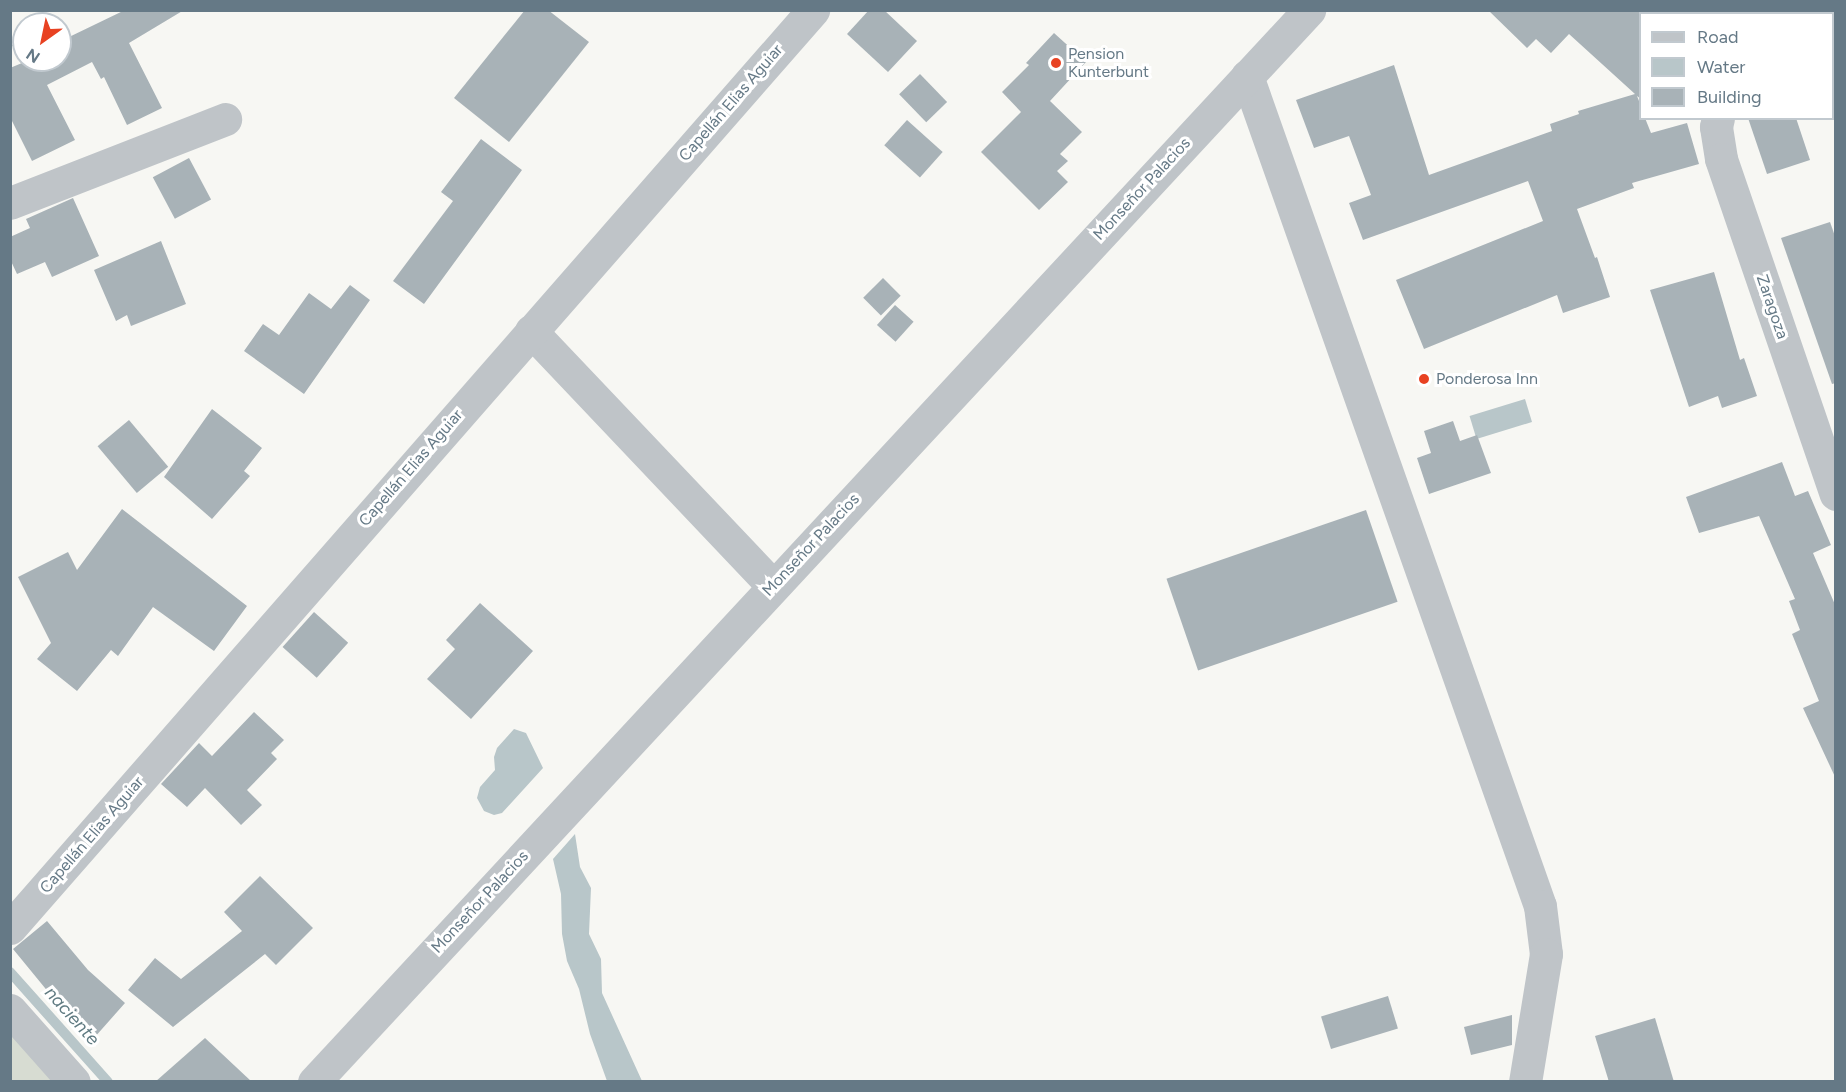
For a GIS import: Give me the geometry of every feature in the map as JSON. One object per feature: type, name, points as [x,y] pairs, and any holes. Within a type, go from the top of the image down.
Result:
[{"type":"street","name":"Capellán Elias Aguiar","points":[[10,928],[813,10]]},
{"type":"street","name":"Monseñor Palacios","points":[[314,1082],[1309,10]]},
{"type":"street","points":[[1247,76],[1540,906],[1546,954],[1525,1082]]},
{"type":"street","points":[[10,203],[225,119]]},
{"type":"street","name":"Zaragoza","points":[[1718,120],[1716,128],[1721,159],[1836,494]]},
{"type":"street","points":[[531,331],[773,586]]},
{"type":"street","points":[[10,1010],[74,1082]]},
{"type":"shaded area","points":[[10,1010],[63,1081],[11,1081]]},
{"type":"water","points":[[1525,399],[1532,422],[1477,439],[1470,416]]},
{"type":"water","points":[[514,729],[526,733],[543,768],[502,813],[494,815],[484,811],[477,798],[480,787],[495,770],[494,757],[497,748]]},
{"type":"water","points":[[575,834],[580,867],[591,888],[589,934],[601,959],[602,993],[642,1081],[607,1081],[590,1034],[579,989],[567,961],[562,934],[561,894],[553,859]]},
{"type":"building","points":[[125,10],[184,10],[129,43],[162,108],[127,125],[104,77],[101,79],[92,62],[47,85],[75,140],[32,161],[10,117],[10,68],[12,67],[12,72],[72,72],[72,36]]},
{"type":"building","points":[[525,10],[548,10],[589,42],[509,142],[454,98]]},
{"type":"building","points":[[869,10],[884,10],[917,41],[888,72],[847,34]]},
{"type":"building","points":[[1488,10],[1641,10],[1639,12],[1639,98],[1637,96],[1639,120],[1646,120],[1651,133],[1687,123],[1699,164],[1632,183],[1634,188],[1577,209],[1595,258],[1597,257],[1610,297],[1563,313],[1557,295],[1424,349],[1396,280],[1543,221],[1528,181],[1363,240],[1349,203],[1371,195],[1349,136],[1314,148],[1296,100],[1394,65],[1429,175],[1552,131],[1550,124],[1579,114],[1578,111],[1635,94],[1569,34],[1551,53],[1536,39],[1527,48]]},
{"type":"building","points":[[1054,33],[1086,62],[1050,101],[1082,132],[1060,154],[1068,161],[1057,171],[1068,182],[1039,210],[981,152],[1021,112],[1002,92],[1029,65],[1026,63]]},
{"type":"building","points":[[920,74],[947,102],[926,122],[899,94]]},
{"type":"building","points":[[907,120],[943,152],[920,177],[884,145]]},
{"type":"building","points":[[1749,120],[1797,120],[1810,160],[1767,174]]},
{"type":"building","points":[[481,139],[522,170],[424,304],[393,281],[453,201],[441,192]]},
{"type":"building","points":[[189,158],[211,199],[175,219],[153,177]]},
{"type":"building","points":[[73,198],[99,256],[52,277],[45,262],[17,274],[10,259],[10,237],[30,228],[26,219]]},
{"type":"building","points":[[1830,222],[1836,239],[1836,383],[1832,384],[1781,238]]},
{"type":"building","points":[[161,241],[186,304],[131,326],[127,315],[116,321],[94,270]]},
{"type":"building","points":[[1714,272],[1740,360],[1744,358],[1757,396],[1722,408],[1718,396],[1689,407],[1650,290]]},
{"type":"building","points":[[883,278],[901,296],[881,315],[863,298]]},
{"type":"building","points":[[350,285],[370,300],[304,394],[244,351],[263,324],[279,335],[309,293],[331,309]]},
{"type":"building","points":[[895,305],[914,322],[896,342],[877,325]]},
{"type":"building","points":[[212,409],[262,448],[244,471],[250,476],[212,519],[164,477]]},
{"type":"building","points":[[129,420],[168,467],[137,493],[98,446]]},
{"type":"building","points":[[1453,421],[1460,441],[1477,435],[1491,473],[1429,494],[1417,458],[1431,453],[1424,431]]},
{"type":"building","points":[[1782,462],[1795,496],[1808,491],[1831,545],[1813,553],[1836,607],[1836,779],[1803,708],[1819,701],[1792,634],[1800,630],[1789,601],[1795,599],[1759,516],[1699,533],[1686,497]]},
{"type":"building","points":[[122,509],[247,606],[214,651],[153,607],[118,656],[111,650],[77,691],[37,659],[51,643],[18,577],[68,552],[77,570]]},
{"type":"building","points":[[1366,510],[1398,602],[1198,670],[1166,579]]},
{"type":"building","points":[[480,603],[533,651],[471,719],[427,679],[455,649],[446,640]]},
{"type":"building","points":[[314,612],[348,643],[317,678],[283,647]]},
{"type":"building","points":[[254,712],[284,740],[271,753],[277,759],[247,790],[262,805],[241,825],[205,788],[187,807],[161,784],[199,743],[212,756]]},
{"type":"building","points":[[260,876],[313,928],[276,965],[265,954],[173,1027],[128,990],[155,958],[181,979],[242,931],[224,912]]},
{"type":"building","points":[[47,921],[88,970],[125,1003],[94,1038],[52,1001],[54,999],[13,949]]},
{"type":"building","points":[[1388,996],[1398,1029],[1331,1049],[1321,1016]]},
{"type":"building","points":[[1512,1015],[1512,1045],[1471,1055],[1464,1027]]},
{"type":"building","points":[[1655,1018],[1674,1082],[1609,1082],[1595,1036]]},
{"type":"building","points":[[205,1038],[252,1082],[155,1082]]},
{"type":"waterway","name":"naciente","points":[[10,972],[108,1082]]},
{"type":"place","name":"Pension Kunterbunt","points":[[1056,63]]},
{"type":"place","name":"Ponderosa Inn","points":[[1424,379]]}]
